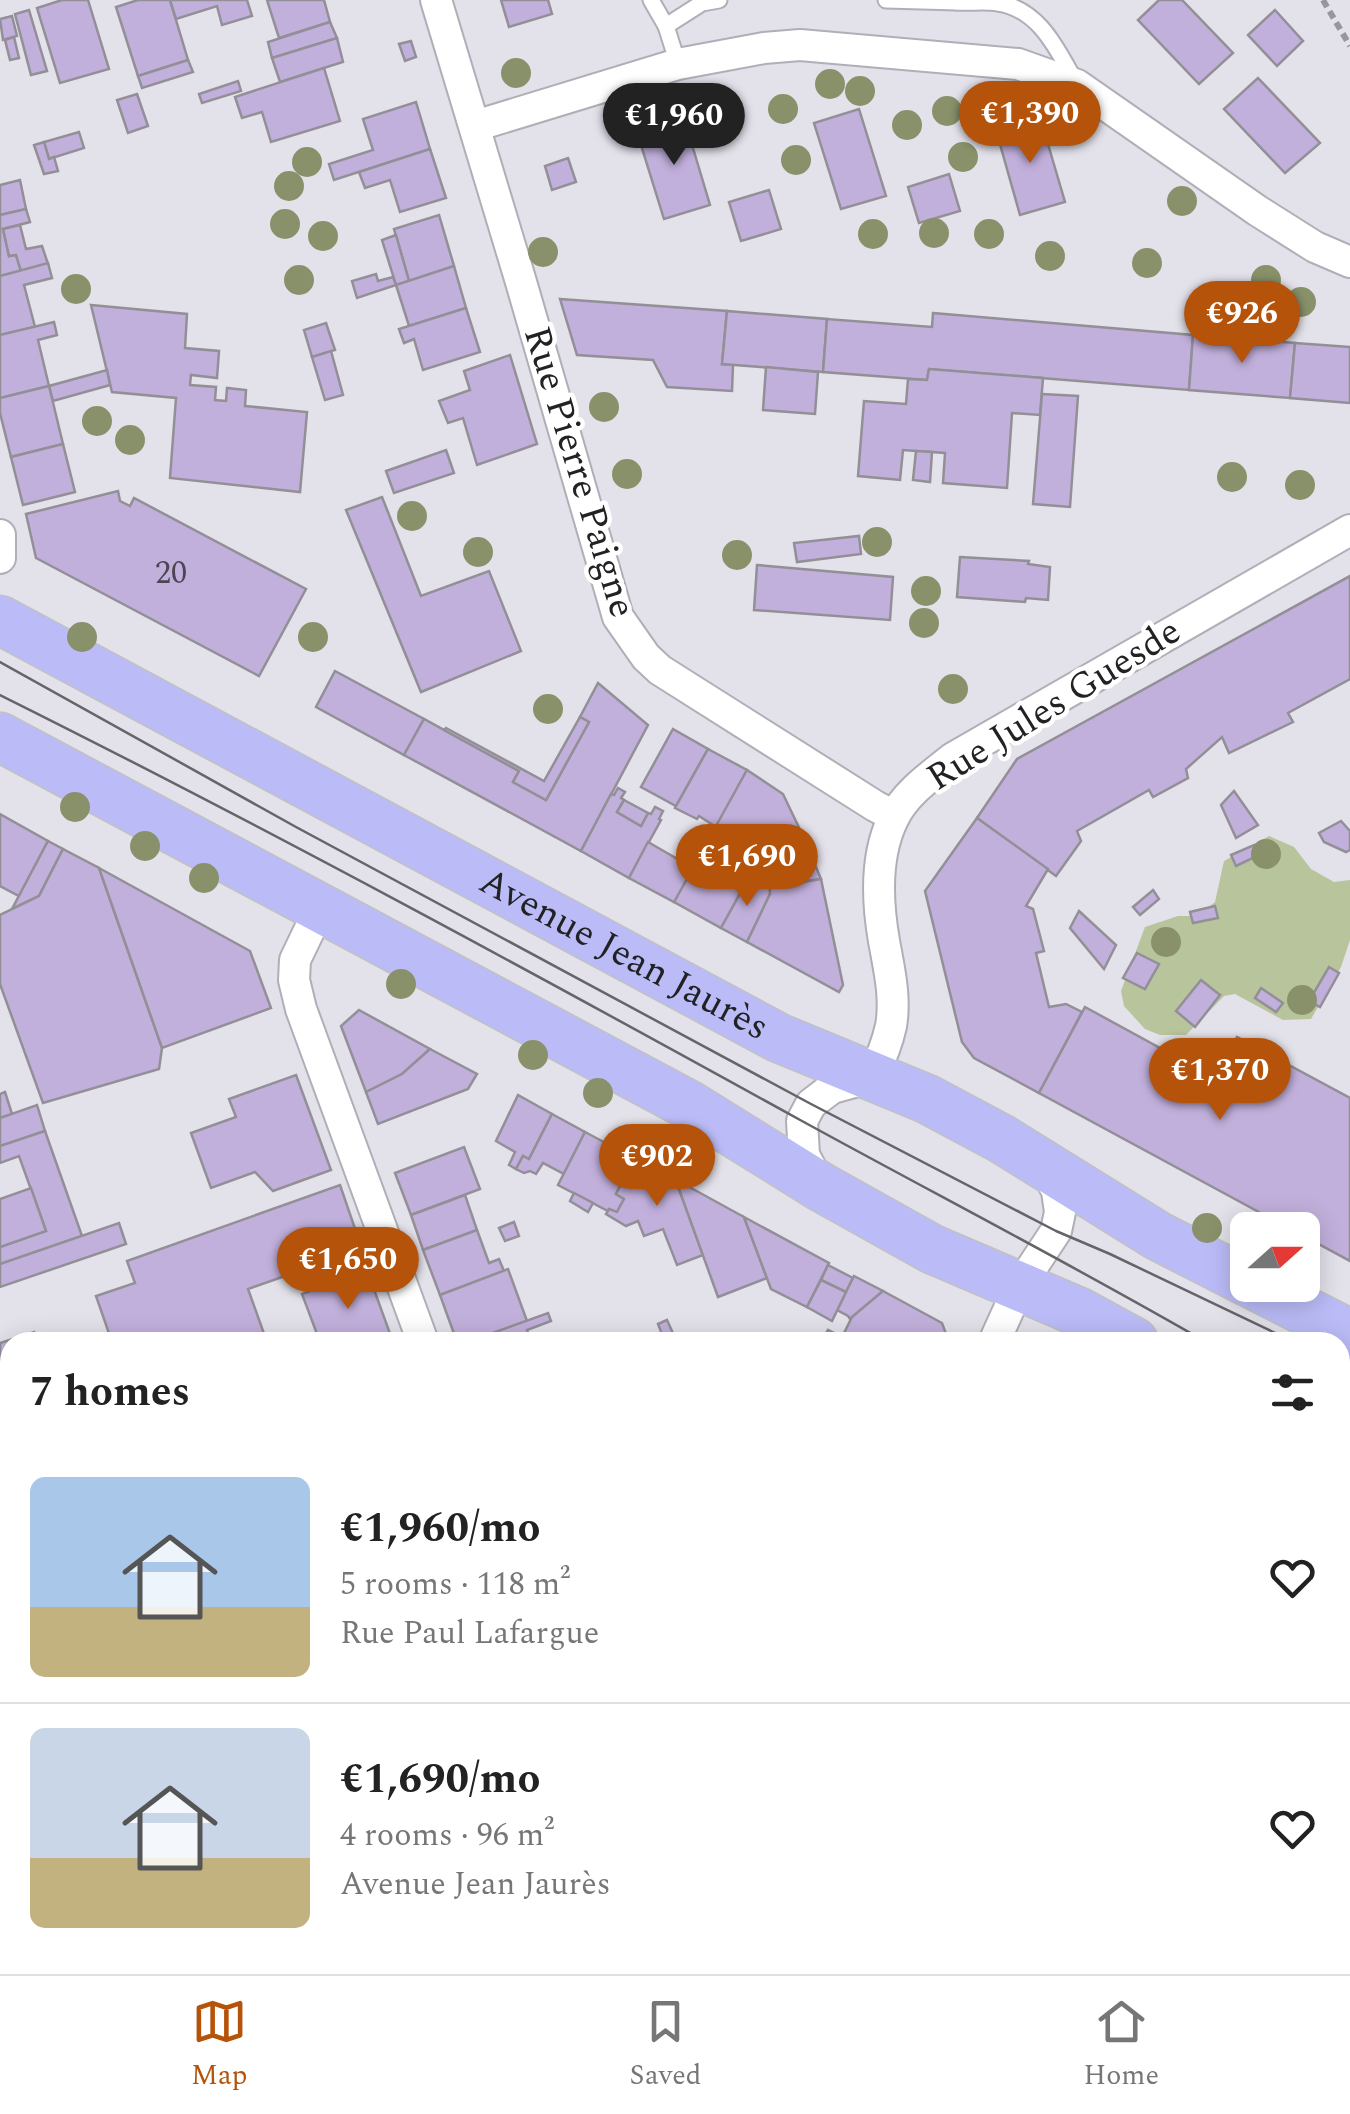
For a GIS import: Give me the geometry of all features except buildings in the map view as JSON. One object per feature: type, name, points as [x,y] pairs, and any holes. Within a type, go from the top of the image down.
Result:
[{"type":"main road","name":"Avenue Jean Jaurès","points":[[0,620],[779,1038],[927,1099],[1002,1139],[1158,1236],[1230,1272]]},
{"type":"main road","points":[[0,736],[688,1105],[821,1187],[932,1248],[1116,1332]]},
{"type":"main road","name":"Avenue Jean Jaurès","points":[[1288,1302],[1346,1332]]},
{"type":"street","name":"Rue Pierre Paigne","points":[[436,0],[618,616],[646,657],[660,670],[894,816]]},
{"type":"street","points":[[475,126],[678,64],[764,48],[800,45],[1018,64],[1077,85],[1258,211],[1316,247],[1350,262]]},
{"type":"street","name":"Rue Jules Guesde","points":[[872,1077],[892,1024],[893,985],[878,894],[883,849],[894,816],[921,783],[953,758],[1350,530]]},
{"type":"street","points":[[0,535],[0,558]]},
{"type":"street","points":[[320,908],[294,960],[294,980],[301,1009],[419,1332]]},
{"type":"street","points":[[821,1187],[804,1155],[802,1121],[811,1104],[832,1088],[872,1077]]},
{"type":"street","points":[[998,1332],[1018,1287],[1056,1231],[1060,1212],[1057,1191],[1043,1165]]},
{"type":"lane","points":[[651,0],[666,26],[678,64]]},
{"type":"lane","points":[[666,26],[702,3],[719,0]]},
{"type":"lane","points":[[886,0],[1000,3],[1024,12],[1049,35],[1077,85]]},
{"type":"path","points":[[1323,0],[1350,46]]},
{"type":"green space","points":[[1269,836],[1294,847],[1311,869],[1334,882],[1350,880],[1350,940],[1341,967],[1311,1019],[1283,1020],[1235,994],[1224,996],[1186,1035],[1160,1035],[1145,1029],[1124,1006],[1121,991],[1145,927],[1178,916],[1197,916],[1215,902],[1224,861]]},
{"type":"tram line","points":[[0,662],[296,827],[811,1104],[1056,1231],[1273,1332]]},
{"type":"tram line","points":[[0,695],[403,904],[1188,1332]]}]
